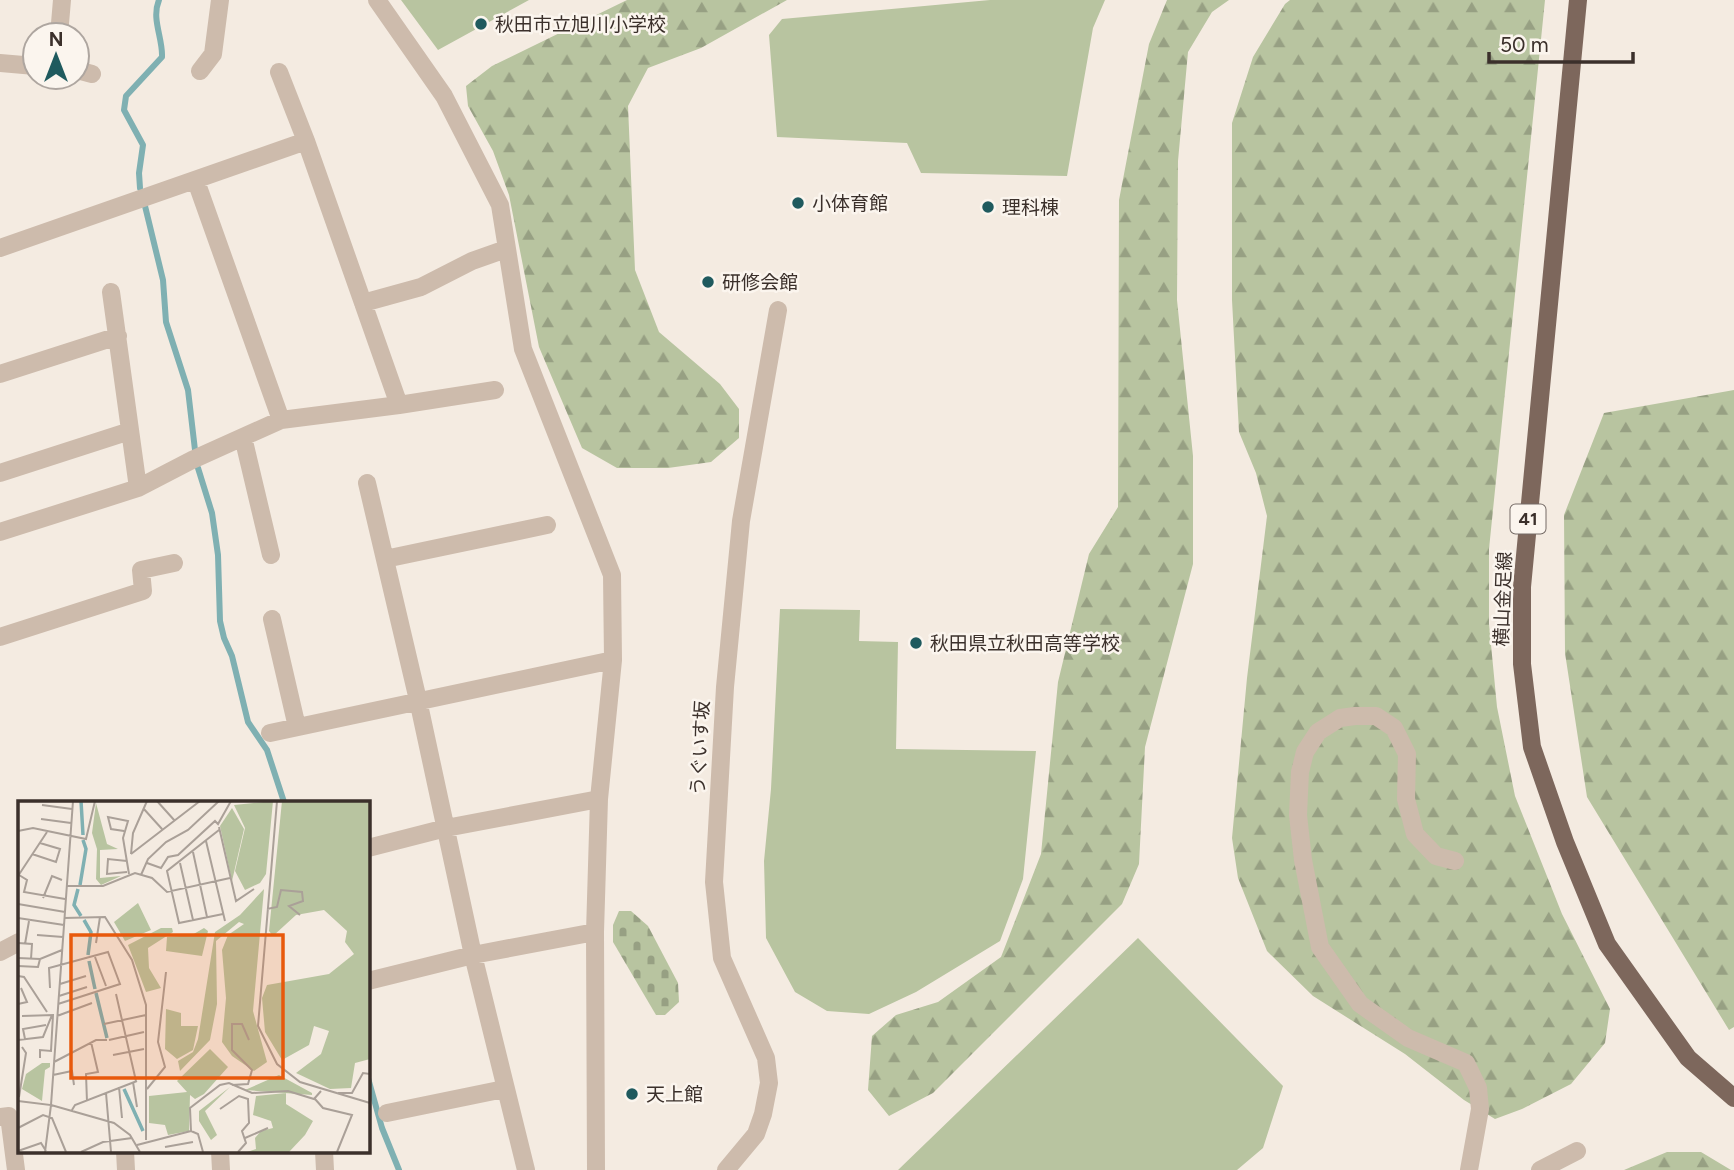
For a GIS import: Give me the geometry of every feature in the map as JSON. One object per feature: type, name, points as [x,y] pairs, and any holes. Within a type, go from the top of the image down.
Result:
[{"type":"main road","name":"横山金足線","points":[[1578,0],[1522,587],[1522,664],[1532,747],[1564,842],[1607,944],[1688,1058],[1734,1098]]},
{"type":"street","points":[[60,21],[62,0]]},
{"type":"street","points":[[200,71],[213,54],[220,0]]},
{"type":"street","points":[[377,0],[444,96],[500,205],[523,349],[612,575],[613,660],[599,799],[595,932],[596,1170]]},
{"type":"street","points":[[0,63],[21,65]]},
{"type":"street","points":[[279,72],[399,405]]},
{"type":"street","points":[[0,248],[306,141]]},
{"type":"street","points":[[196,180],[281,420]]},
{"type":"street","points":[[363,303],[421,287],[472,261],[506,249]]},
{"type":"street","points":[[111,292],[138,488]]},
{"type":"street","name":"うぐいす坂","points":[[726,1170],[756,1134],[769,1083],[766,1058],[722,958],[714,882],[725,687],[741,521],[778,310]]},
{"type":"street","points":[[0,374],[118,336]]},
{"type":"street","points":[[0,532],[138,488],[281,420],[495,390]]},
{"type":"street","points":[[0,473],[130,431]]},
{"type":"street","points":[[243,437],[271,555]]},
{"type":"street","points":[[367,483],[418,700],[473,956],[526,1170]]},
{"type":"street","points":[[385,559],[547,525]]},
{"type":"street","points":[[0,637],[143,591],[141,570],[174,563]]},
{"type":"street","points":[[272,619],[297,727]]},
{"type":"street","points":[[270,733],[613,660]]},
{"type":"street","points":[[1455,862],[1436,856],[1415,834],[1406,799],[1407,754],[1394,728],[1376,716],[1355,716],[1340,718],[1318,732],[1305,752],[1300,772],[1298,816],[1303,860],[1320,947],[1360,1004],[1408,1038],[1466,1063],[1478,1088],[1480,1110],[1469,1170]]},
{"type":"street","points":[[369,848],[446,828],[599,799]]},
{"type":"street","points":[[369,981],[473,956],[595,932]]},
{"type":"street","points":[[0,952],[18,943]]},
{"type":"street","points":[[387,1113],[504,1089]]},
{"type":"street","points":[[0,1117],[9,1116],[16,1170]]},
{"type":"street","points":[[1540,1170],[1577,1151]]},
{"type":"street","points":[[125,1152],[126,1170]]},
{"type":"street","points":[[220,1152],[221,1170]]},
{"type":"street","points":[[324,1152],[325,1170]]},
{"type":"green space","points":[[401,0],[529,0],[438,50]]},
{"type":"green space","points":[[627,0],[787,0],[701,48],[648,68],[628,106],[635,270],[659,332],[720,384],[739,409],[739,438],[711,462],[668,468],[617,468],[582,448],[539,347],[509,195],[493,151],[468,106],[466,86],[492,66]]},
{"type":"green space","points":[[990,0],[1105,0],[1093,28],[1067,176],[921,173],[907,143],[777,137],[769,35],[782,19]]},
{"type":"green space","points":[[1167,0],[1229,0],[1212,12],[1188,52],[1178,161],[1177,300],[1193,456],[1193,564],[1145,747],[1139,864],[1122,904],[933,1093],[889,1116],[868,1090],[872,1036],[896,1015],[938,1002],[1001,957],[1041,854],[1058,682],[1089,554],[1118,507],[1119,200],[1149,44]]},
{"type":"green space","points":[[1290,0],[1545,0],[1489,549],[1489,624],[1497,707],[1515,796],[1562,914],[1610,1009],[1605,1043],[1571,1084],[1522,1109],[1495,1119],[1464,1100],[1405,1054],[1313,996],[1267,951],[1238,878],[1232,838],[1247,678],[1267,516],[1256,473],[1239,432],[1232,300],[1232,123],[1253,57]]},
{"type":"green space","points":[[1734,390],[1734,1027],[1729,1030],[1587,797],[1565,653],[1564,515],[1604,413]]},
{"type":"green space","points":[[780,609],[860,610],[859,641],[898,642],[896,749],[1036,751],[1023,879],[1000,941],[916,992],[869,1014],[827,1011],[795,992],[766,938],[764,861],[771,789]]},
{"type":"green space","points":[[619,911],[631,911],[648,926],[678,983],[679,1002],[665,1015],[656,1015],[613,942],[613,925]]},
{"type":"green space","points":[[1138,938],[1283,1086],[1263,1148],[1237,1170],[898,1170]]},
{"type":"green space","points":[[1667,1152],[1701,1152],[1731,1170],[1624,1170]]},
{"type":"waterway","points":[[140,188],[143,145],[124,110],[126,96],[162,57],[156,14],[159,0]]},
{"type":"waterway","points":[[145,206],[163,280],[166,322],[188,390],[195,450]]},
{"type":"waterway","points":[[198,468],[212,513],[218,555],[220,621],[224,638],[232,656],[248,722],[267,750],[284,801]]},
{"type":"waterway","points":[[369,1082],[382,1128],[399,1170]]},
{"type":"place","name":"秋田市立旭川小学校","points":[[481,24]]},
{"type":"place","name":"小体育館","points":[[798,203]]},
{"type":"place","name":"理科棟","points":[[988,207]]},
{"type":"place","name":"研修会館","points":[[708,282]]},
{"type":"place","name":"秋田県立秋田高等学校","points":[[916,643]]},
{"type":"place","name":"天上館","points":[[632,1094]]}]
